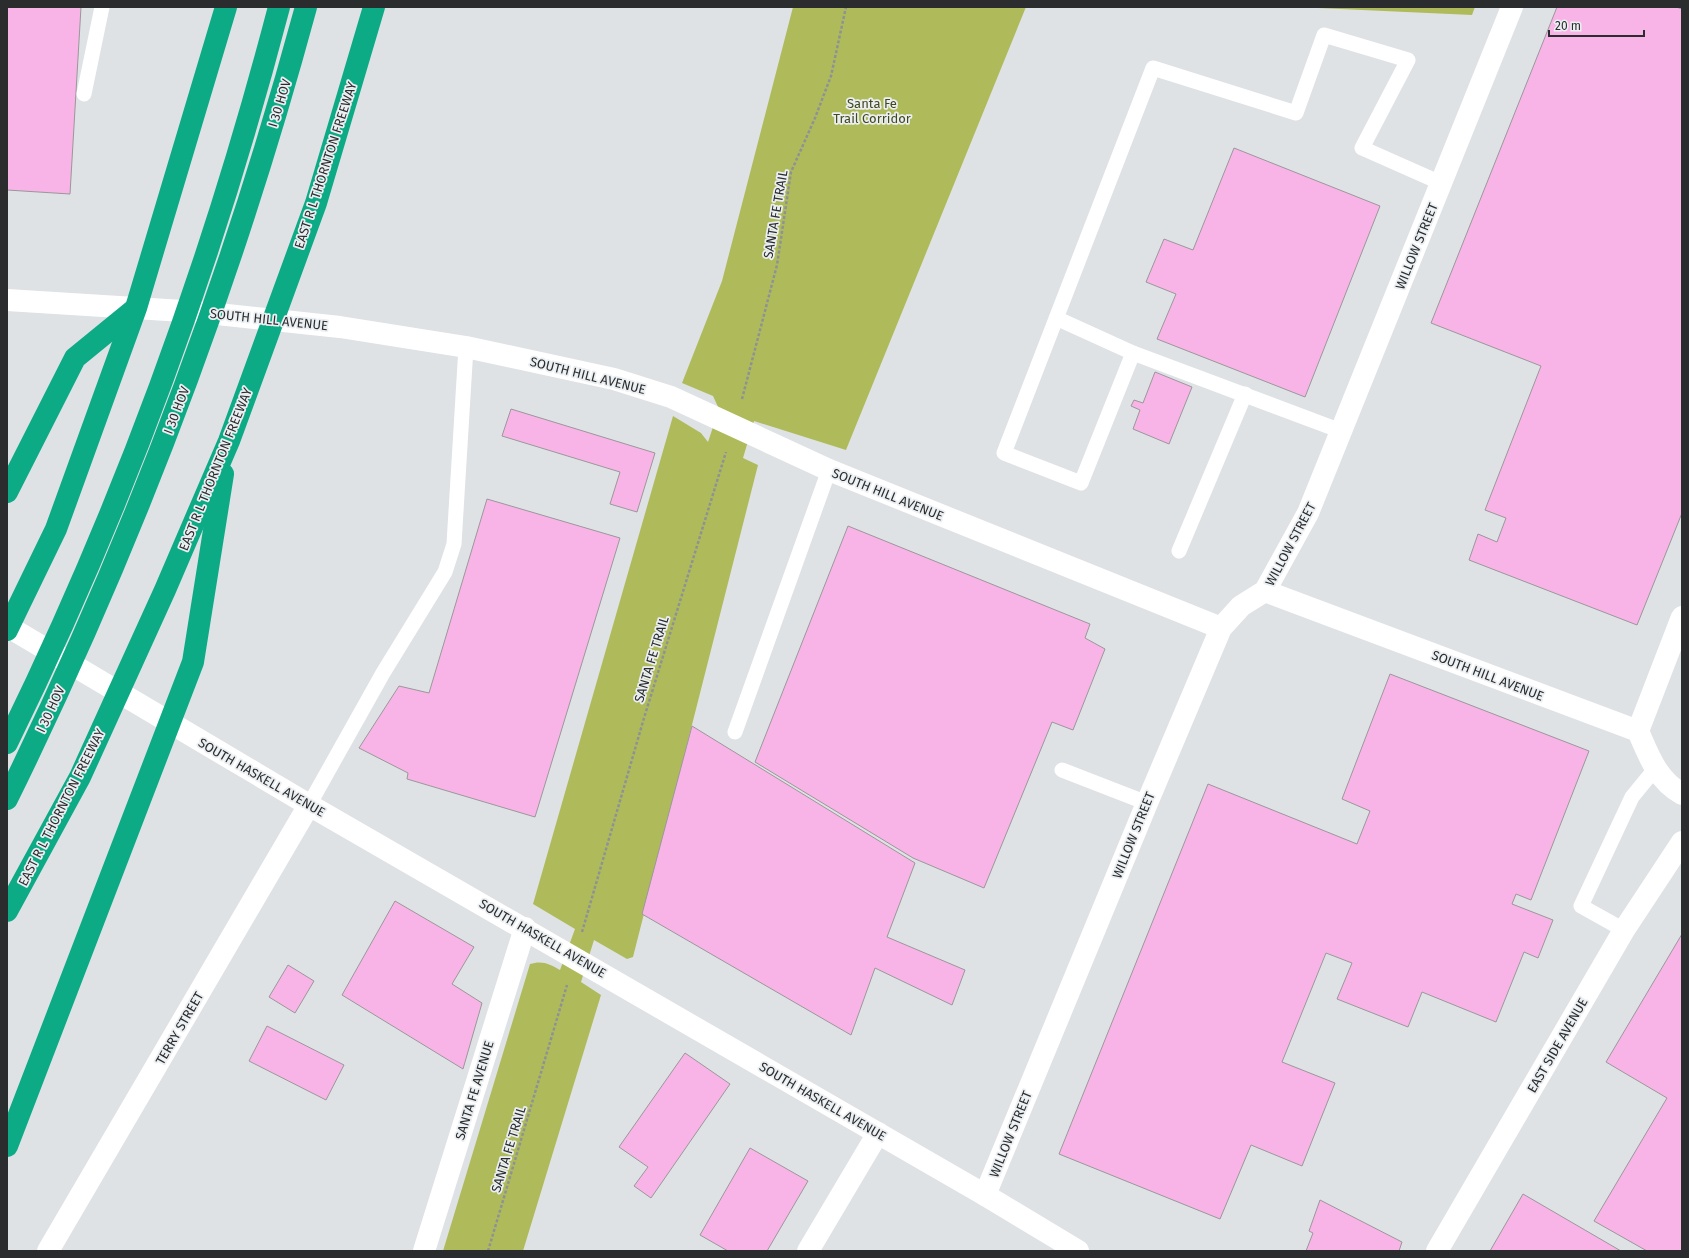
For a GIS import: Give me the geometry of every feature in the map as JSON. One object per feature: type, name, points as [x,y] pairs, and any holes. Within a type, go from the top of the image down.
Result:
[{"type":"highway","points":[[7,630],[56,529],[136,308],[226,7]]},
{"type":"highway","name":"I 30 HOV","points":[[7,743],[102,533],[160,386],[216,222],[259,84],[280,7]]},
{"type":"highway","name":"I 30 HOV","points":[[7,799],[29,755],[114,566],[210,319],[247,207],[288,73],[306,7]]},
{"type":"highway","name":"EAST R L THORNTON FREEWAY","points":[[7,911],[80,777],[165,590],[228,441],[316,203],[374,7]]},
{"type":"highway","points":[[7,492],[74,358],[136,308]]},
{"type":"highway","points":[[7,1146],[193,662],[228,441]]},
{"type":"street","name":"WILLOW STREET","points":[[985,1195],[1146,803],[1221,628],[1241,606],[1265,591],[1308,513],[1512,7]]},
{"type":"street","name":"SOUTH HILL AVENUE","points":[[7,300],[199,312],[340,327],[466,347],[614,379],[671,397],[829,470],[1221,628]]},
{"type":"street","name":"SOUTH HILL AVENUE","points":[[1265,591],[1638,732]]},
{"type":"street","points":[[1682,617],[1638,732],[1655,769],[1676,791],[1682,794]]},
{"type":"street","name":"SOUTH HASKELL AVENUE","points":[[7,626],[309,805],[525,928],[985,1195],[1078,1251]]},
{"type":"street","name":"TERRY STREET","points":[[48,1251],[309,805]]},
{"type":"street","name":"EAST SIDE AVENUE","points":[[1437,1251],[1624,930],[1682,842]]},
{"type":"street","name":"SANTA FE AVENUE","points":[[424,1251],[525,928]]},
{"type":"street","points":[[808,1251],[878,1133]]},
{"type":"lane","points":[[84,94],[102,7]]},
{"type":"lane","points":[[1133,353],[1081,484],[1004,453],[1153,68],[1296,113],[1324,35],[1408,60],[1362,148],[1441,183]]},
{"type":"lane","points":[[1056,318],[1133,353],[1341,431]]},
{"type":"lane","points":[[309,805],[383,673],[445,572],[454,544],[466,347]]},
{"type":"lane","points":[[1179,551],[1245,394]]},
{"type":"lane","points":[[735,732],[829,470]]},
{"type":"lane","points":[[1624,930],[1581,906],[1632,797],[1655,769]]},
{"type":"lane","points":[[1062,770],[1146,803]]},
{"type":"path","name":"SANTA FE TRAIL","points":[[740,406],[777,265],[791,172],[815,118],[831,76],[846,7]]},
{"type":"path","name":"SANTA FE TRAIL","points":[[598,876],[646,711],[727,450]]},
{"type":"path","name":"SANTA FE TRAIL","points":[[488,1251],[548,1053]]},
{"type":"green space","name":"Santa Fe Trail Corridor","points":[[793,7],[1026,7],[846,450],[754,421],[743,458],[758,465],[633,957],[627,959],[594,940],[581,982],[601,995],[523,1251],[443,1251],[530,964],[538,962],[546,963],[560,970],[575,929],[533,904],[673,416],[701,433],[708,442],[719,409],[713,396],[682,383],[722,281]]},
{"type":"green space","points":[[1296,7],[1475,7],[1472,15]]},
{"type":"building","points":[[7,7],[81,7],[70,194],[7,190]]},
{"type":"building","points":[[1557,7],[1676,7],[1682,9],[1682,513],[1637,625],[1469,560],[1478,534],[1497,542],[1506,518],[1485,510],[1541,366],[1431,323]]},
{"type":"building","points":[[1234,148],[1380,206],[1305,397],[1157,339],[1176,294],[1146,282],[1164,239],[1193,250]]},
{"type":"building","points":[[1155,372],[1192,387],[1169,444],[1133,429],[1140,410],[1131,406],[1134,400],[1143,403]]},
{"type":"building","points":[[511,409],[655,453],[637,512],[610,504],[620,472],[502,436]]},
{"type":"building","points":[[487,499],[620,538],[535,817],[407,779],[408,773],[359,748],[399,686],[429,693]]},
{"type":"building","points":[[848,526],[1090,624],[1085,638],[1105,649],[1073,730],[1052,722],[984,888],[913,858],[755,762]]},
{"type":"building","points":[[1390,674],[1589,751],[1531,900],[1516,894],[1512,904],[1553,920],[1538,958],[1524,952],[1496,1022],[1422,992],[1408,1027],[1337,999],[1352,963],[1326,953],[1282,1062],[1335,1083],[1302,1166],[1251,1145],[1220,1219],[1059,1154],[1208,784],[1357,844],[1370,811],[1342,799]]},
{"type":"building","points":[[692,726],[915,863],[887,937],[965,970],[952,1005],[875,968],[851,1035],[642,914]]},
{"type":"building","points":[[395,901],[474,947],[452,984],[482,1003],[463,1069],[342,995]]},
{"type":"building","points":[[1682,934],[1682,1251],[1647,1251],[1594,1221],[1667,1098],[1606,1062]]},
{"type":"building","points":[[288,965],[314,981],[295,1013],[269,997]]},
{"type":"building","points":[[267,1026],[344,1065],[326,1100],[249,1061]]},
{"type":"building","points":[[685,1053],[730,1084],[651,1198],[634,1186],[648,1167],[619,1147]]},
{"type":"building","points":[[750,1148],[808,1181],[767,1251],[728,1251],[700,1235]]},
{"type":"building","points":[[1523,1194],[1621,1251],[1490,1251]]},
{"type":"building","points":[[1320,1200],[1402,1242],[1399,1251],[1306,1251],[1313,1233],[1309,1231]]}]
